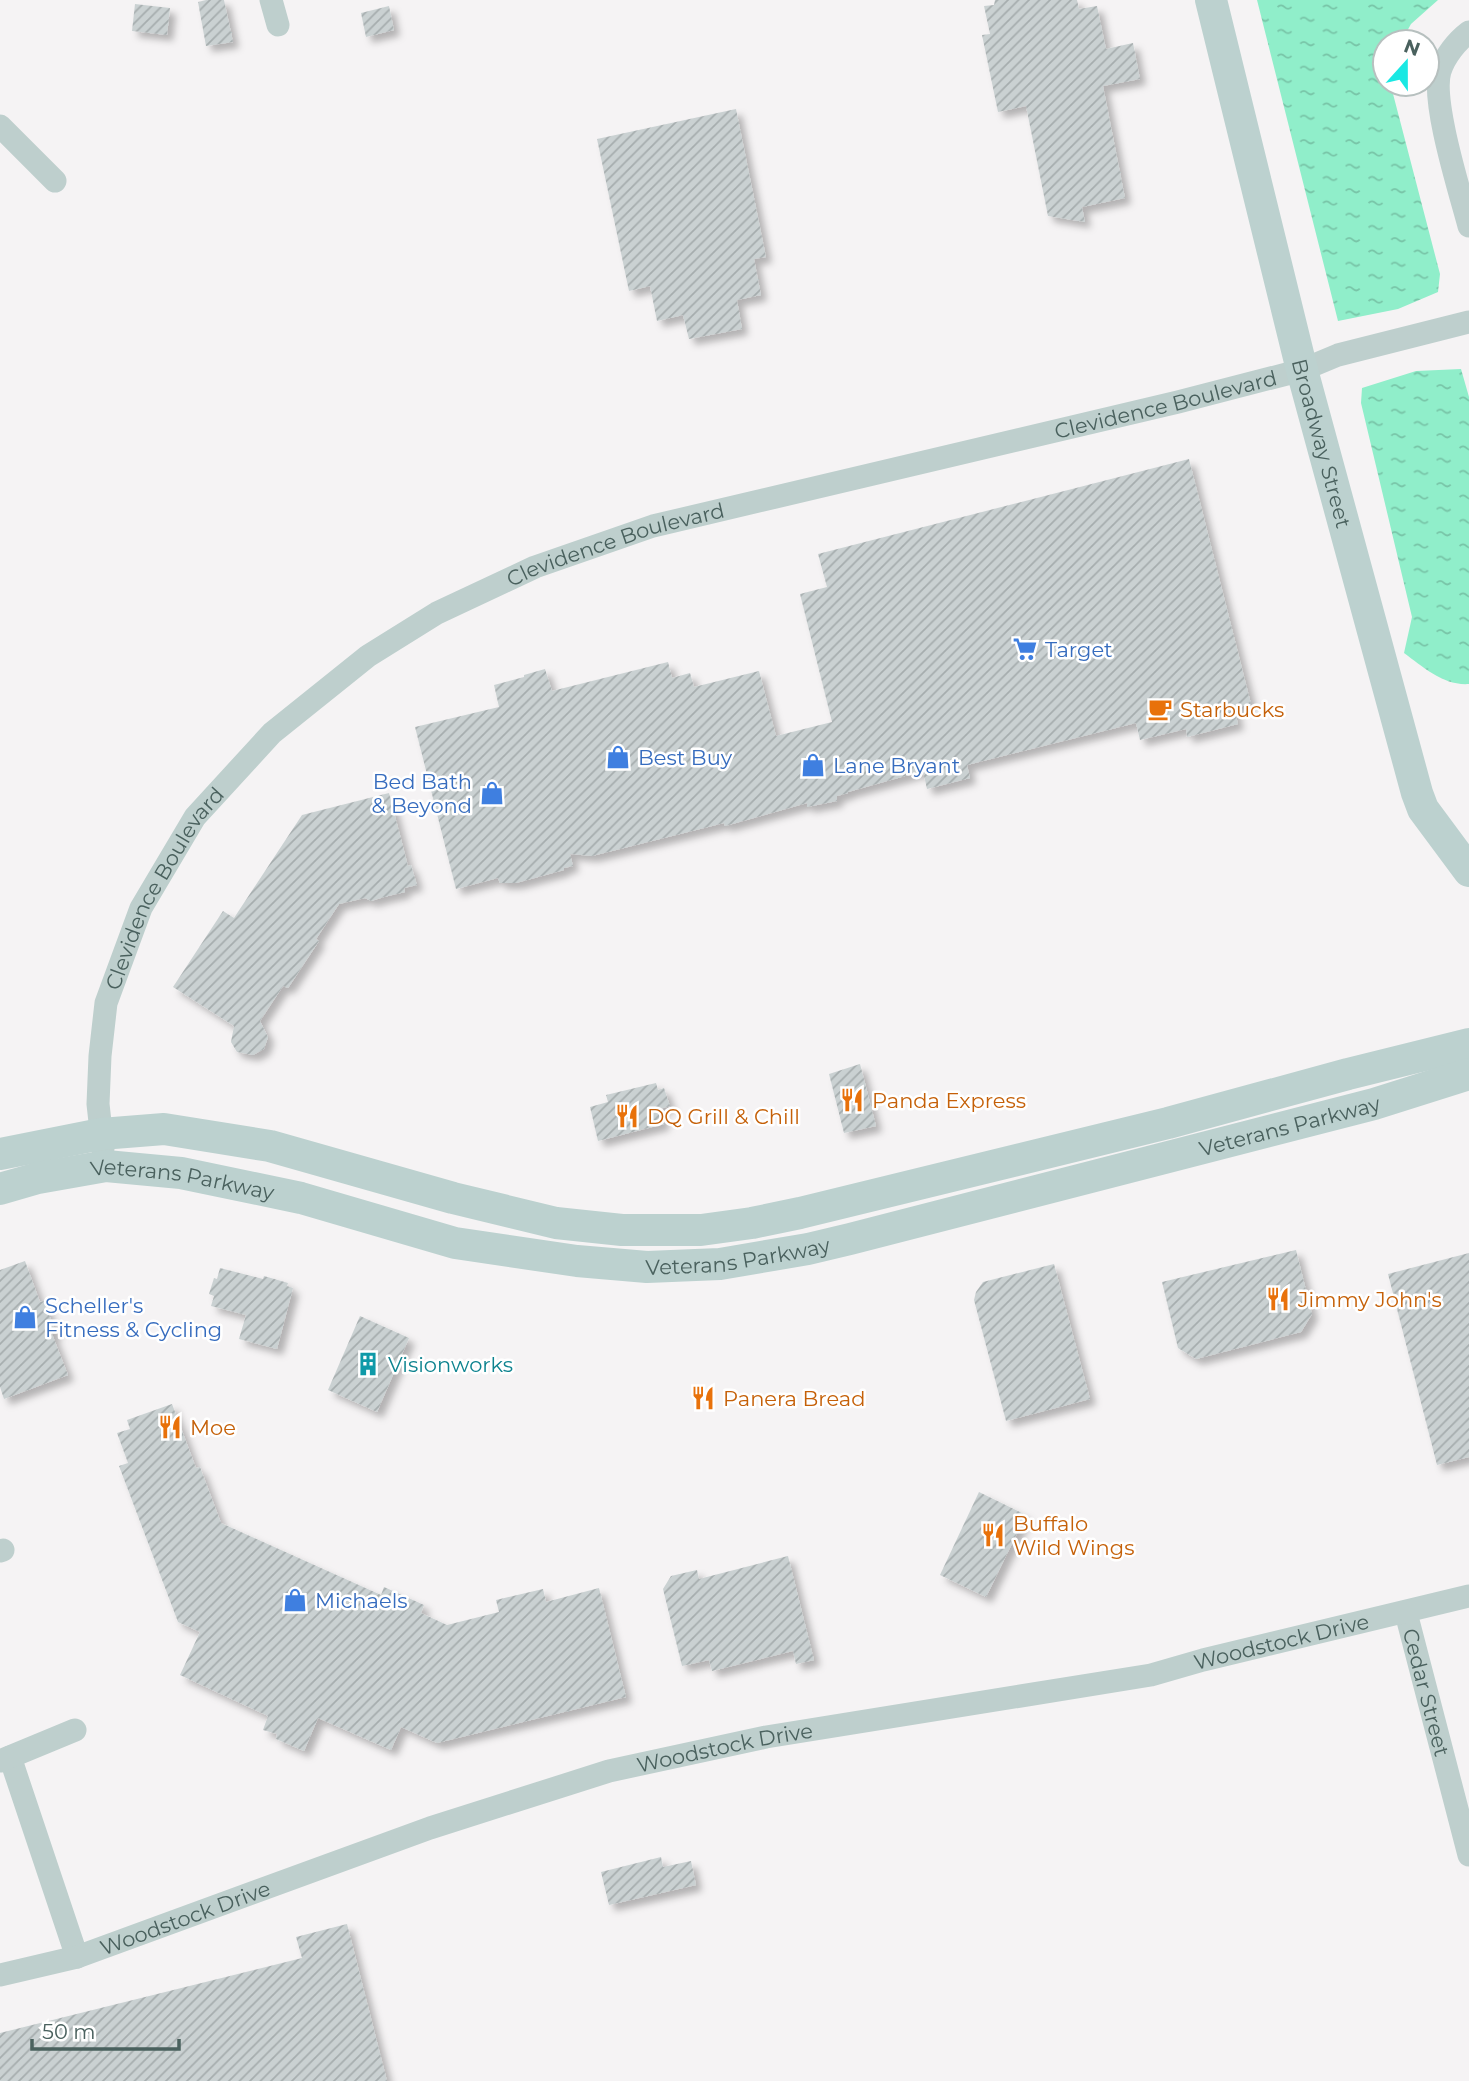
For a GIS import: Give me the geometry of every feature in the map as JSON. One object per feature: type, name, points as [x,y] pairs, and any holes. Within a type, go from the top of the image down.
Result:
[{"type":"main road","name":"Broadway Street","points":[[1211,0],[1302,370],[1417,793],[1423,810],[1469,871]]},
{"type":"main road","name":"Veterans Parkway","points":[[0,1154],[102,1134],[164,1129],[271,1146],[453,1198],[556,1223],[622,1230],[701,1230],[800,1213],[1168,1123],[1469,1044]]},
{"type":"main road","name":"Veterans Parkway","points":[[0,1189],[38,1178],[106,1166],[181,1172],[300,1198],[455,1242],[577,1261],[683,1267],[720,1264],[808,1249],[1374,1104],[1469,1074]]},
{"type":"main road","points":[[800,1213],[808,1249]]},
{"type":"street","points":[[271,0],[278,25]]},
{"type":"street","points":[[1469,32],[1457,41],[1440,71],[1439,95],[1469,226]]},
{"type":"street","points":[[0,125],[55,181]]},
{"type":"street","name":"Clevidence Boulevard","points":[[106,1166],[98,1104],[106,1003],[141,908],[195,817],[272,733],[368,656],[436,613],[535,567],[653,526],[1178,402],[1302,370],[1338,355],[1469,322]]},
{"type":"street","name":"Woodstock Drive","points":[[0,1975],[78,1957],[430,1828],[610,1771],[766,1737],[1151,1675],[1469,1596]]},
{"type":"street","name":"Cedar Street","points":[[1406,1612],[1469,1855]]},
{"type":"street","points":[[75,1730],[5,1759],[78,1957]]},
{"type":"water","points":[[1257,0],[1438,0],[1409,28],[1371,28],[1371,98],[1394,98],[1440,274],[1438,292],[1398,309],[1338,321]]},
{"type":"water","points":[[1461,369],[1469,397],[1469,684],[1442,679],[1404,653],[1412,617],[1361,403],[1362,388],[1416,371]]},
{"type":"building","points":[[224,0],[233,42],[206,46],[198,2]]},
{"type":"building","points":[[995,0],[1077,0],[1079,9],[1097,6],[1106,49],[1133,43],[1140,79],[1103,86],[1125,198],[1082,207],[1085,222],[1048,216],[1026,106],[998,112],[982,35],[990,34],[984,6],[994,5]]},
{"type":"building","points":[[135,4],[170,8],[167,35],[132,31]]},
{"type":"building","points":[[389,6],[394,30],[366,37],[361,13]]},
{"type":"building","points":[[736,109],[766,257],[754,259],[761,295],[737,300],[742,329],[689,339],[683,315],[657,321],[650,286],[629,291],[597,139]]},
{"type":"building","name":"Target","points":[[1189,459],[1251,704],[1234,708],[1238,724],[1187,737],[1186,729],[1140,740],[1136,723],[967,765],[970,778],[927,789],[923,771],[848,792],[837,796],[837,801],[807,807],[807,803],[725,826],[724,823],[592,856],[570,854],[573,866],[516,883],[500,883],[498,878],[456,889],[415,727],[499,707],[494,685],[545,669],[552,691],[668,662],[672,678],[690,673],[694,687],[759,671],[776,736],[832,722],[800,594],[827,587],[818,554]]},
{"type":"building","points":[[389,793],[408,866],[411,865],[417,885],[404,888],[405,892],[371,901],[365,898],[339,904],[316,939],[319,941],[288,988],[283,986],[260,1021],[268,1037],[264,1049],[253,1055],[237,1052],[231,1042],[234,1026],[173,987],[223,911],[234,918],[302,815]]},
{"type":"building","name":"Panda Express","points":[[860,1064],[876,1126],[844,1133],[829,1074]]},
{"type":"building","name":"DQ Grill & Chill","points":[[656,1083],[658,1090],[664,1088],[670,1106],[660,1109],[664,1124],[598,1141],[590,1107],[608,1102],[606,1095]]},
{"type":"building","points":[[1296,1250],[1312,1314],[1301,1332],[1196,1359],[1178,1348],[1162,1282]]},
{"type":"building","points":[[1469,1253],[1469,1457],[1437,1465],[1388,1274]]},
{"type":"building","name":"Scheller's Fitness & Cycling","points":[[25,1261],[40,1302],[44,1301],[56,1333],[52,1334],[68,1375],[4,1399],[0,1387],[0,1270]]},
{"type":"building","points":[[1054,1264],[1090,1399],[1006,1421],[974,1300],[976,1292],[983,1282]]},
{"type":"building","points":[[220,1268],[263,1279],[264,1276],[288,1283],[287,1286],[293,1288],[277,1349],[239,1339],[246,1315],[211,1306],[214,1296],[209,1294]]},
{"type":"building","name":"Visionworks","points":[[360,1316],[409,1338],[377,1412],[328,1390]]},
{"type":"building","points":[[172,1404],[196,1468],[200,1467],[221,1523],[381,1595],[384,1587],[424,1605],[421,1613],[447,1625],[499,1612],[496,1600],[543,1589],[546,1602],[599,1588],[626,1697],[437,1743],[401,1727],[391,1750],[318,1718],[304,1751],[276,1739],[277,1734],[263,1730],[268,1716],[180,1675],[200,1632],[178,1622],[119,1466],[128,1463],[117,1433],[130,1429],[127,1420]]},
{"type":"building","points":[[979,1492],[1026,1515],[986,1597],[940,1575]]},
{"type":"building","points":[[788,1556],[814,1660],[796,1664],[793,1651],[712,1671],[709,1660],[682,1666],[663,1589],[671,1576],[697,1570],[699,1579]]},
{"type":"building","points":[[661,1857],[663,1867],[691,1861],[696,1885],[609,1905],[601,1872]]},
{"type":"building","points":[[347,1924],[387,2081],[0,2081],[0,2033],[302,1958],[296,1937]]},
{"type":"place","name":"Target","points":[[1025,649]]},
{"type":"place","name":"Starbucks","points":[[1160,709]]},
{"type":"place","name":"Best Buy","points":[[618,757]]},
{"type":"place","name":"Lane Bryant","points":[[813,765]]},
{"type":"place","name":"Bed Bath & Beyond","points":[[492,793]]},
{"type":"place","name":"Panda Express","points":[[852,1100]]},
{"type":"place","name":"DQ Grill & Chill","points":[[627,1116]]},
{"type":"place","name":"Jimmy John's","points":[[1278,1299]]},
{"type":"place","name":"Scheller's Fitness & Cycling","points":[[25,1317]]},
{"type":"place","name":"Visionworks","points":[[368,1364]]},
{"type":"place","name":"Panera Bread","points":[[703,1398]]},
{"type":"place","name":"Moe","points":[[170,1427]]},
{"type":"place","name":"Buffalo Wild Wings","points":[[993,1535]]},
{"type":"place","name":"Michaels","points":[[295,1600]]}]
